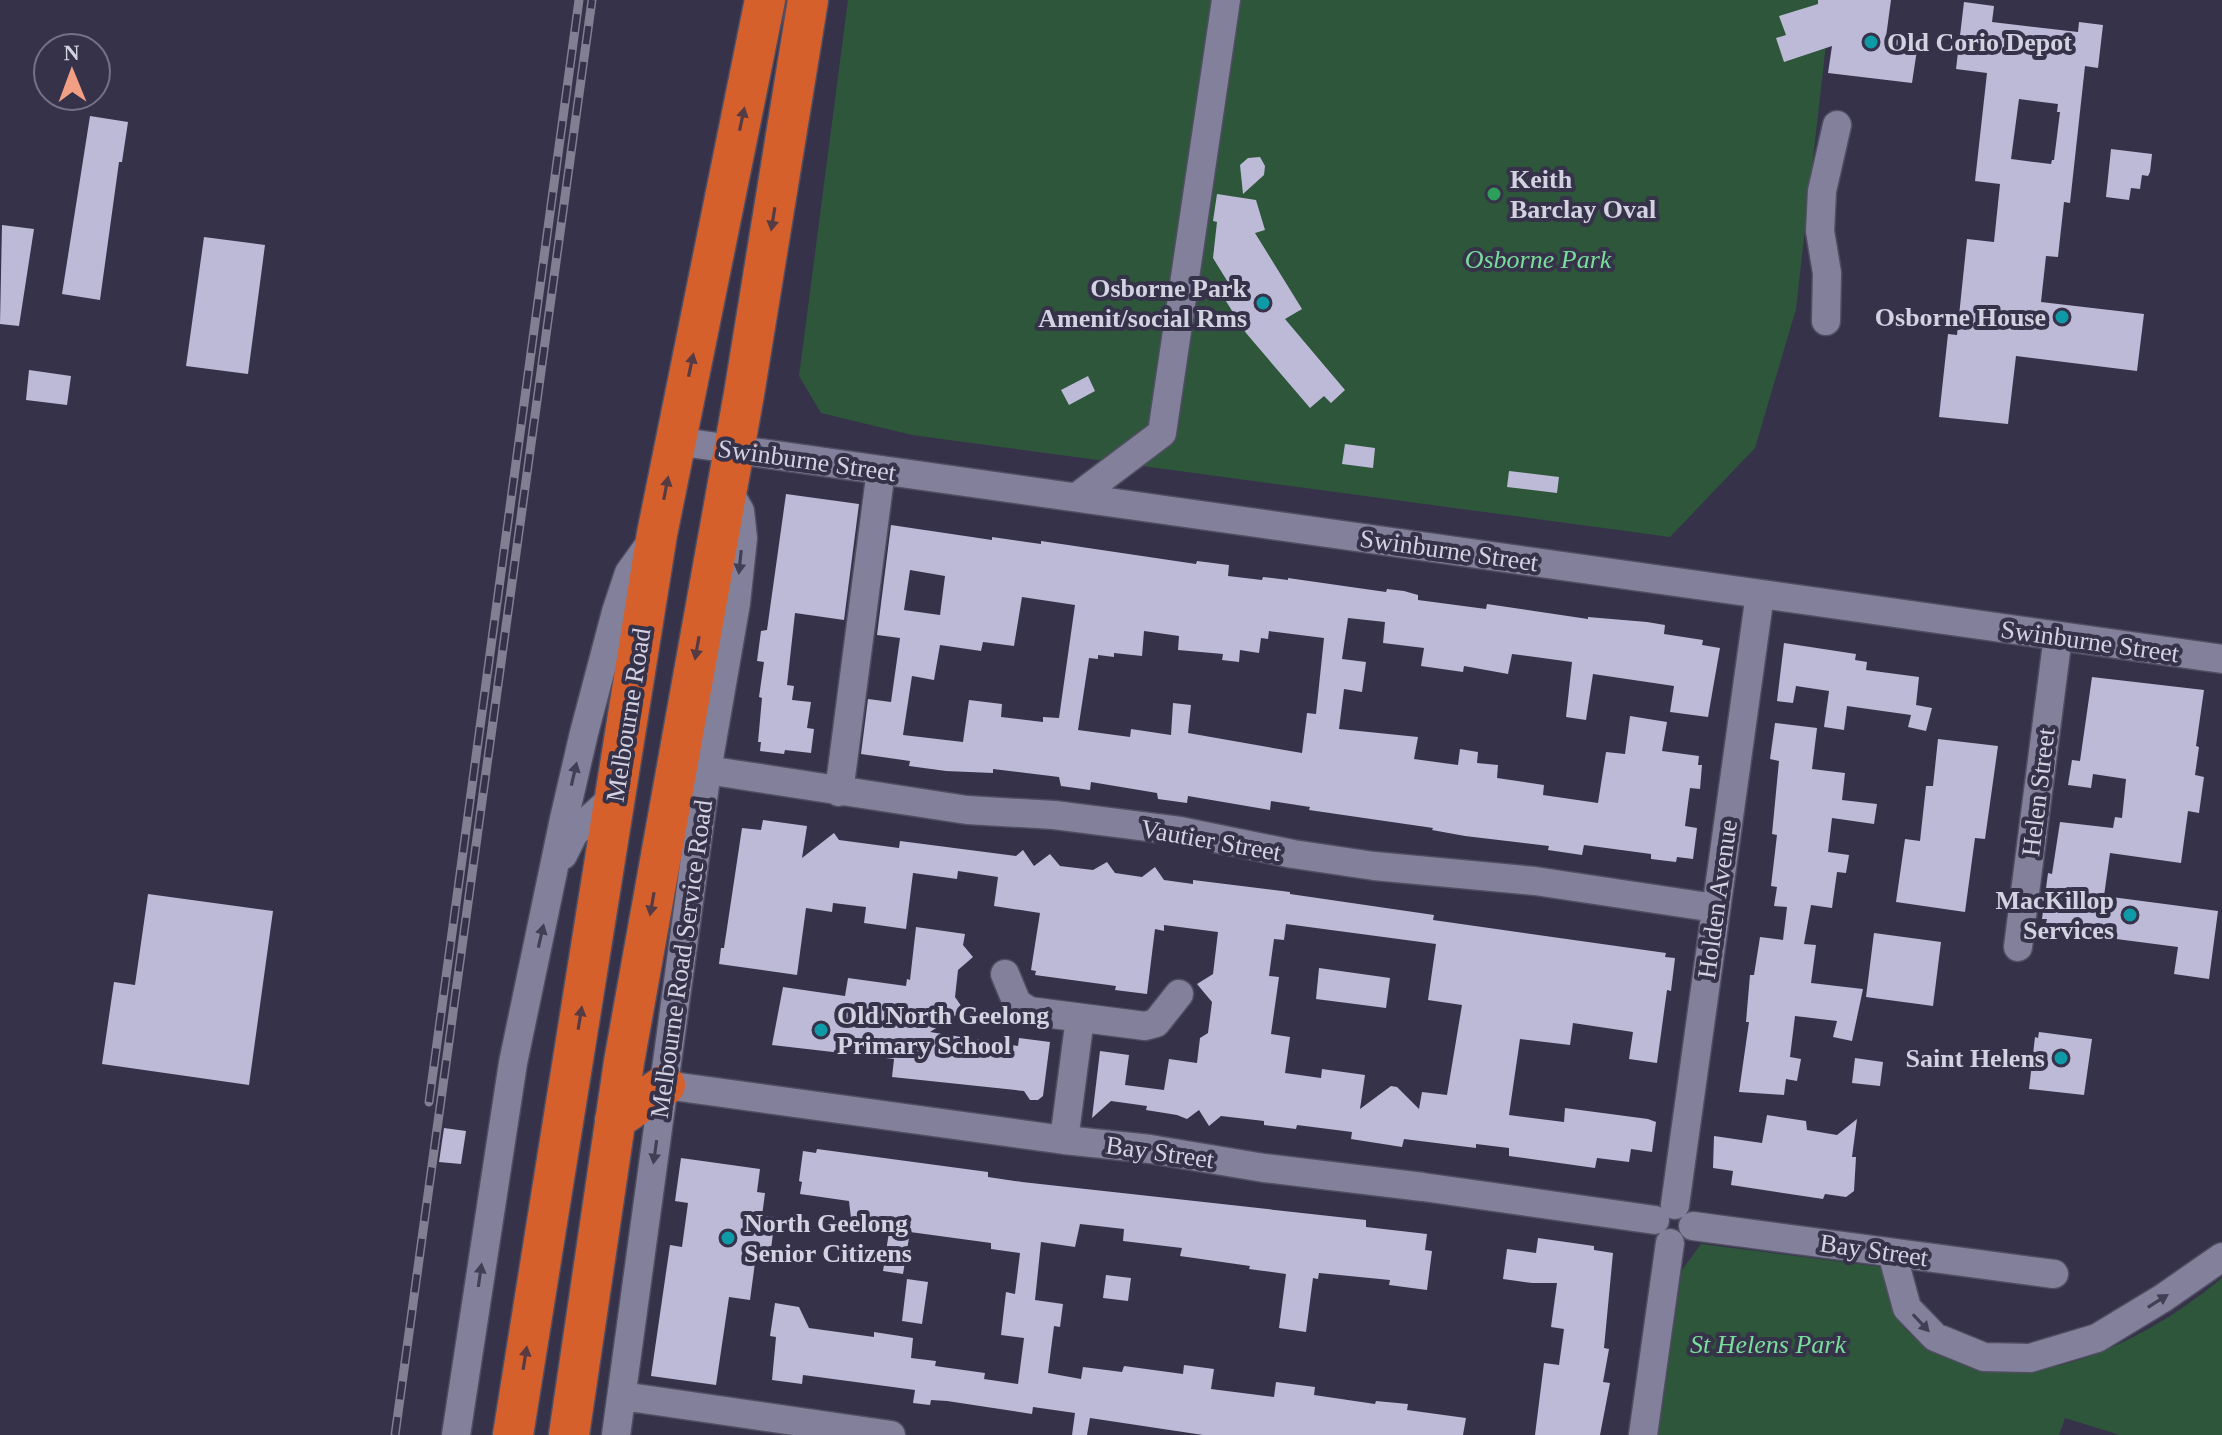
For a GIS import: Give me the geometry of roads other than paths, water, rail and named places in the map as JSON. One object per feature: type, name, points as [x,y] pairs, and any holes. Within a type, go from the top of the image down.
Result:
[{"type":"highway","name":"Melbourne Road","points":[[513,1435],[657,534],[765,0]]},
{"type":"highway","name":"Melbourne Road","points":[[569,1435],[624,1062],[734,450],[808,0]]},
{"type":"highway","points":[[539,1276],[569,1212],[594,1072],[605,1060],[624,1062]]},
{"type":"highway","points":[[615,1120],[665,1085]]},
{"type":"highway","points":[[593,1435],[601,1354],[608,1167]]},
{"type":"street","points":[[1077,497],[1162,433],[1226,0]]},
{"type":"street","points":[[1826,321],[1827,273],[1820,231],[1837,125]]},
{"type":"street","name":"Swinburne Street","points":[[675,441],[2222,659]]},
{"type":"street","points":[[839,792],[881,470]]},
{"type":"street","name":"Melbourne Road Service Road","points":[[616,1435],[707,770],[736,603],[743,538],[740,511],[726,488]]},
{"type":"street","points":[[456,1435],[513,1063],[584,733],[629,573],[657,534]]},
{"type":"street","name":"Holden Avenue","points":[[1643,1435],[1760,594]]},
{"type":"street","name":"Helen Street","points":[[2018,947],[2058,636]]},
{"type":"street","name":"Vautier Street","points":[[707,770],[967,810],[1054,815],[1180,831],[1293,854],[1374,866],[1535,881],[1715,908]]},
{"type":"street","points":[[554,878],[574,833],[614,797]]},
{"type":"street","points":[[1005,974],[1017,1003],[1029,1011],[1145,1026],[1156,1023],[1179,994]]},
{"type":"street","points":[[1064,1140],[1080,1018]]},
{"type":"street","name":"Bay Street","points":[[665,1085],[2054,1274]]},
{"type":"street","points":[[1892,1253],[1907,1308],[1935,1337],[1984,1357],[1999,1358],[2030,1358],[2097,1338],[2222,1257]]},
{"type":"street","points":[[622,1396],[755,1425],[891,1435]]},
{"type":"railway","points":[[429,1102],[579,0]]},
{"type":"railway","points":[[395,1435],[592,0]]},
{"type":"place","name":"Old Corio Depot","points":[[1871,42]]},
{"type":"place","name":"Keith Barclay Oval","points":[[1494,194]]},
{"type":"place","name":"Osborne Park Amenit/social Rms","points":[[1263,303]]},
{"type":"place","name":"Osborne House","points":[[2062,317]]},
{"type":"place","name":"MacKillop Services","points":[[2130,915]]},
{"type":"place","name":"Old North Geelong Primary School","points":[[821,1030]]},
{"type":"place","name":"Saint Helens","points":[[2061,1058]]},
{"type":"place","name":"North Geelong Senior Citizens","points":[[728,1238]]},
{"type":"park label","name":"Osborne Park","points":[[1538,259]]},
{"type":"park label","name":"St Helens Park","points":[[1768,1344]]}]
